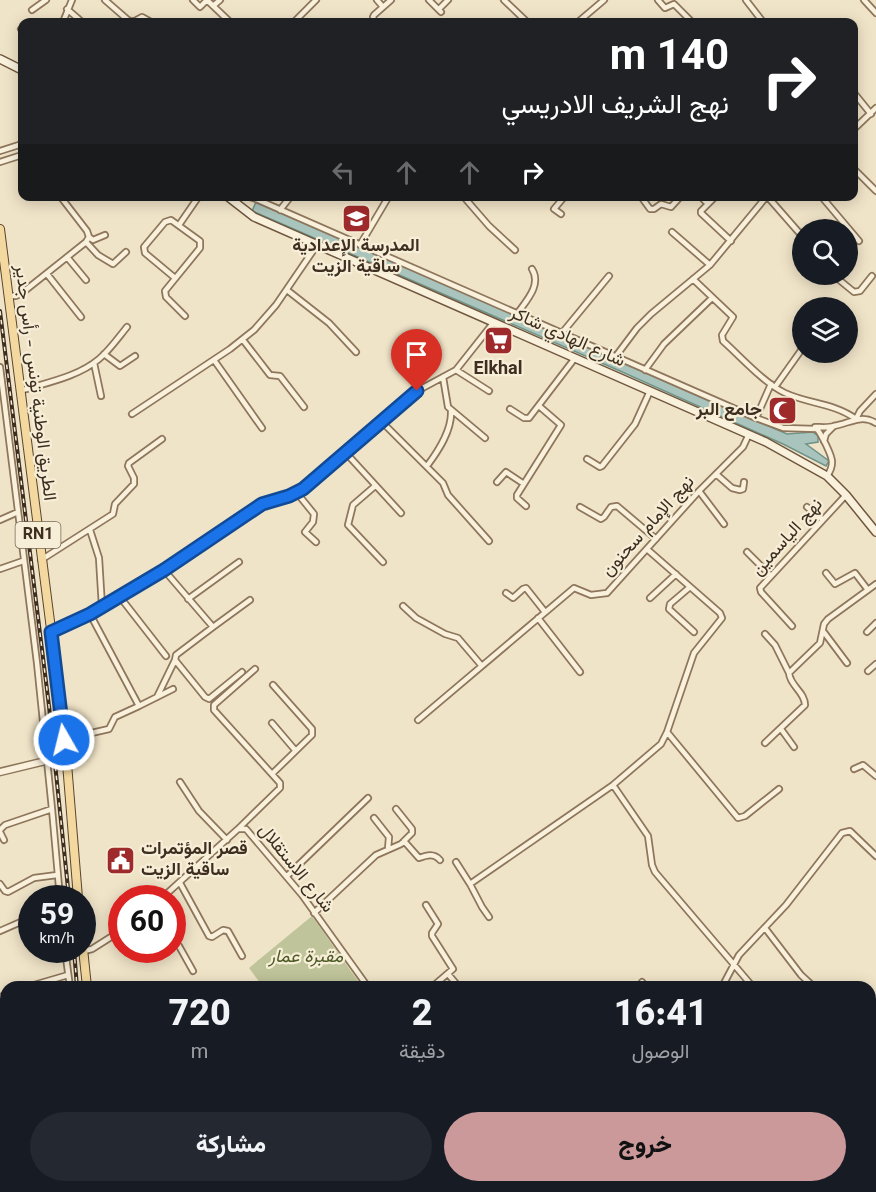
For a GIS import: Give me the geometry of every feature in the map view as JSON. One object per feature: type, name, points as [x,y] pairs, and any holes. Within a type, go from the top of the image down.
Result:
[{"type":"main road","points":[[0,59],[18,68]]},
{"type":"main road","name":"شارع الهادي شاكر","points":[[234,201],[254,217],[749,434],[799,459],[827,476],[876,532]]},
{"type":"main road","name":"الطريق الوطنية تونس - رأس جدير","points":[[0,229],[2,263],[66,756],[77,885]]},
{"type":"main road","points":[[85,963],[86,981]]},
{"type":"street","points":[[32,10],[46,0]]},
{"type":"street","points":[[64,18],[72,0]]},
{"type":"street","points":[[105,0],[126,18]]},
{"type":"street","points":[[193,0],[200,7],[207,0],[226,18]]},
{"type":"street","points":[[213,6],[220,0]]},
{"type":"street","points":[[298,18],[316,0]]},
{"type":"street","points":[[377,0],[383,7]]},
{"type":"street","points":[[373,18],[391,0]]},
{"type":"street","points":[[429,0],[440,10],[448,0]]},
{"type":"street","points":[[504,0],[523,18]]},
{"type":"street","points":[[584,18],[604,0]]},
{"type":"street","points":[[658,0],[665,8],[674,4],[688,18]]},
{"type":"street","points":[[746,0],[760,18]]},
{"type":"street","points":[[864,0],[876,13]]},
{"type":"street","points":[[67,9],[77,18]]},
{"type":"street","points":[[858,98],[871,114]]},
{"type":"street","points":[[858,125],[876,108]]},
{"type":"street","points":[[0,151],[18,145]]},
{"type":"street","points":[[0,162],[18,156]]},
{"type":"street","points":[[858,173],[876,191]]},
{"type":"street","points":[[64,201],[84,227],[87,240],[98,255],[113,264],[126,252]]},
{"type":"street","points":[[179,225],[196,201]]},
{"type":"street","points":[[258,201],[783,428],[834,426],[856,419],[876,423]]},
{"type":"street","points":[[280,210],[287,201]]},
{"type":"street","points":[[360,245],[386,201]]},
{"type":"street","points":[[467,201],[489,226],[515,250]]},
{"type":"street","points":[[560,201],[554,208],[561,214]]},
{"type":"street","points":[[644,201],[651,209],[654,209],[661,204],[670,207],[676,201]]},
{"type":"street","points":[[705,201],[708,204]]},
{"type":"street","points":[[711,201],[701,210],[701,214],[731,241]]},
{"type":"street","points":[[616,356],[651,314],[710,265],[763,201]]},
{"type":"street","points":[[771,201],[792,225]]},
{"type":"street","points":[[825,201],[859,241]]},
{"type":"street","points":[[175,278],[145,254],[144,247],[165,222],[171,220],[200,241],[200,248],[165,291],[166,297],[185,316]]},
{"type":"street","points":[[672,232],[710,265]]},
{"type":"street","points":[[8,296],[19,295],[87,240],[105,235]]},
{"type":"street","points":[[132,414],[243,340],[276,305],[317,245]]},
{"type":"street","points":[[67,257],[86,280]]},
{"type":"street","points":[[517,314],[536,284],[536,277],[532,269]]},
{"type":"street","points":[[47,274],[81,317]]},
{"type":"street","points":[[562,333],[609,276]]},
{"type":"street","points":[[845,285],[854,292],[860,291],[872,276]]},
{"type":"street","points":[[693,279],[733,317],[722,339],[773,386],[795,397],[843,410],[856,419]]},
{"type":"street","points":[[287,290],[329,323],[356,352]]},
{"type":"street","points":[[645,369],[664,344],[712,298]]},
{"type":"street","points":[[51,632],[120,597],[164,570],[247,512],[266,502],[297,493],[417,391],[456,370],[494,322]]},
{"type":"street","points":[[20,391],[57,379],[94,363],[127,327]]},
{"type":"street","points":[[243,340],[269,374],[280,376],[304,407]]},
{"type":"street","points":[[104,354],[120,366],[135,356]]},
{"type":"street","points":[[510,409],[527,418],[539,406],[575,358]]},
{"type":"street","points":[[214,360],[262,428]]},
{"type":"street","points":[[756,417],[773,386],[792,362]]},
{"type":"street","points":[[94,363],[101,396]]},
{"type":"street","points":[[0,367],[37,663],[58,885]]},
{"type":"street","points":[[456,370],[489,391]]},
{"type":"street","points":[[427,466],[441,447],[451,421],[443,377]]},
{"type":"street","points":[[587,459],[599,467],[602,466],[635,424],[650,391]]},
{"type":"street","points":[[856,419],[860,411],[876,394]]},
{"type":"street","points":[[526,506],[517,497],[561,425],[539,406]]},
{"type":"street","points":[[451,411],[485,438]]},
{"type":"street","points":[[381,421],[443,483],[448,495],[489,541]]},
{"type":"street","points":[[824,441],[826,434],[834,426]]},
{"type":"street","points":[[812,428],[819,431],[832,462],[827,476]]},
{"type":"street","name":"نهج الإمام سحنون","points":[[418,720],[574,588],[591,595],[607,593],[699,491],[743,447],[749,434]]},
{"type":"street","points":[[41,560],[114,514],[115,504],[134,484],[129,463],[162,439]]},
{"type":"street","points":[[345,452],[401,513]]},
{"type":"street","points":[[497,482],[507,472],[524,484]]},
{"type":"street","points":[[716,474],[732,488],[743,489],[744,482]]},
{"type":"street","points":[[375,486],[353,505],[348,525],[383,562]]},
{"type":"street","points":[[699,491],[724,524]]},
{"type":"street","points":[[297,493],[314,514],[313,522],[305,532],[316,542]]},
{"type":"street","name":"نهج الياسمين","points":[[792,626],[760,590],[761,585],[846,495]]},
{"type":"street","points":[[580,507],[602,519],[611,507],[617,506],[656,539]]},
{"type":"street","points":[[807,507],[822,519]]},
{"type":"street","points":[[0,520],[18,512]]},
{"type":"street","points":[[90,530],[99,558],[102,607]]},
{"type":"street","points":[[471,884],[613,785],[661,744],[694,653],[722,618],[720,613],[648,550]]},
{"type":"street","points":[[747,552],[770,575]]},
{"type":"street","points":[[0,569],[23,561]]},
{"type":"street","points":[[188,599],[239,562]]},
{"type":"street","points":[[164,570],[213,627]]},
{"type":"street","points":[[789,673],[818,645],[824,624],[828,619],[873,588],[855,573],[835,584],[826,573]]},
{"type":"street","points":[[650,598],[676,574]]},
{"type":"street","points":[[690,587],[670,604],[669,609],[694,633]]},
{"type":"street","points":[[506,593],[513,598],[526,588],[545,612]]},
{"type":"street","points":[[120,597],[166,656]]},
{"type":"street","points":[[157,697],[176,655],[250,600]]},
{"type":"street","points":[[403,606],[420,621],[460,639],[481,665]]},
{"type":"street","points":[[90,614],[139,706]]},
{"type":"street","points":[[538,618],[580,672]]},
{"type":"street","points":[[867,632],[876,623]]},
{"type":"street","points":[[823,631],[847,663]]},
{"type":"street","points":[[765,634],[775,645],[789,673],[790,680],[803,696],[806,705],[765,743]]},
{"type":"street","points":[[175,660],[209,699],[242,672]]},
{"type":"street","points":[[868,671],[876,664]]},
{"type":"street","points":[[238,829],[280,788],[280,783],[214,710],[214,705],[255,669]]},
{"type":"street","points":[[272,774],[312,735],[312,729],[273,685]]},
{"type":"street","points":[[64,740],[109,729],[115,717],[173,689]]},
{"type":"street","points":[[272,723],[296,750]]},
{"type":"street","points":[[781,729],[794,747]]},
{"type":"street","points":[[667,732],[738,818],[745,816],[779,789]]},
{"type":"street","points":[[0,772],[66,756]]},
{"type":"street","points":[[854,769],[863,765],[876,776]]},
{"type":"street","points":[[180,782],[199,811],[227,840]]},
{"type":"street","points":[[613,785],[648,836],[655,872],[747,981]]},
{"type":"street","points":[[287,876],[369,798]]},
{"type":"street","points":[[4,840],[0,831],[5,825],[52,808]]},
{"type":"street","points":[[314,913],[376,855],[404,841],[412,833],[412,829],[396,809]]},
{"type":"street","points":[[374,818],[389,837],[388,849]]},
{"type":"street","name":"شارع الاستقلال","points":[[180,884],[238,829],[246,829],[287,876],[364,981]]},
{"type":"street","points":[[726,981],[739,955],[786,905],[842,833],[850,831],[876,856]]},
{"type":"street","points":[[404,841],[419,858],[427,854],[440,860]]},
{"type":"street","points":[[456,862],[489,916]]},
{"type":"street","points":[[0,884],[8,892],[34,878],[57,875]]},
{"type":"street","points":[[180,884],[209,936],[212,937],[223,930],[228,931],[242,957]]},
{"type":"street","points":[[426,905],[438,924],[432,936],[453,966],[452,971],[439,981]]},
{"type":"street","points":[[0,931],[18,924]]},
{"type":"street","points":[[765,928],[808,981]]},
{"type":"street","points":[[186,959],[193,971]]},
{"type":"street","points":[[67,963],[69,981]]},
{"type":"street","points":[[448,974],[454,981]]},
{"type":"street","points":[[48,981],[68,975]]},
{"type":"green space","name":"مقبرة عمار","points":[[312,916],[358,981],[259,981],[249,968]]},
{"type":"water","points":[[256,202],[787,434],[813,432],[818,436],[818,442],[806,444],[829,461],[826,466],[783,444],[620,371],[252,211]]},
{"type":"railway","points":[[0,311],[49,706],[68,885]]},
{"type":"railway","points":[[75,963],[77,981]]},
{"type":"place","name":"المدرسة الإعدادية ساقية الزيت","points":[[356,218]]},
{"type":"place","name":"Elkhal","points":[[498,341]]},
{"type":"place","name":"جامع البر","points":[[783,411]]},
{"type":"place","name":"قصر المؤتمرات ساقية الزيت","points":[[120,860]]},
{"type":"route","points":[[64,740],[51,632],[90,614],[164,570],[247,512],[303,489],[417,391]]}]
